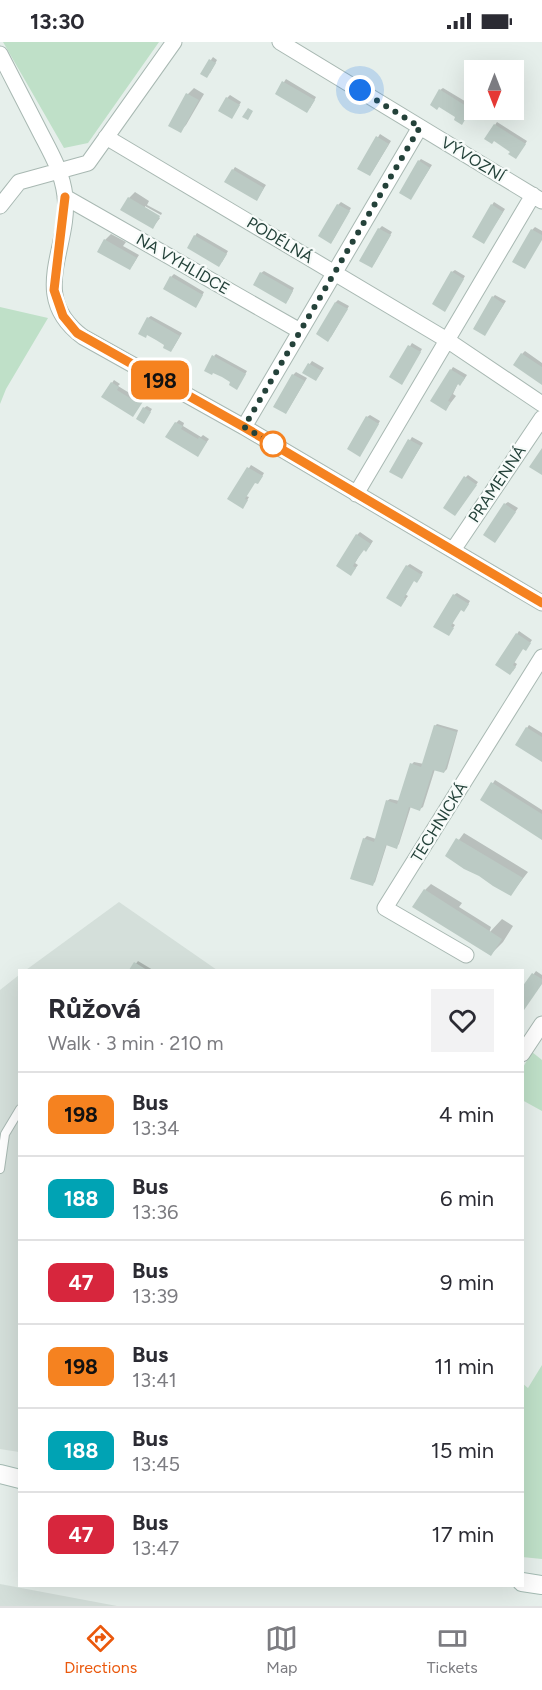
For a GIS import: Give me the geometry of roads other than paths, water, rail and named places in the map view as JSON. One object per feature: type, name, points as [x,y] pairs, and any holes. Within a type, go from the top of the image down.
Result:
[{"type":"main road","points":[[0,1474],[18,1478]]},
{"type":"main road","points":[[524,1582],[542,1585]]},
{"type":"street","points":[[0,206],[19,183],[88,163],[174,42]]},
{"type":"street","name":"VÝVOZNÍ","points":[[280,42],[537,198]]},
{"type":"street","points":[[0,54],[60,170],[65,197],[53,282],[56,299],[67,322],[83,337],[244,427],[542,603]]},
{"type":"street","points":[[244,427],[420,127]]},
{"type":"street","name":"PODÉLNÁ","points":[[106,137],[447,340],[542,404]]},
{"type":"street","name":"NA VYHLÍDCE","points":[[65,197],[300,331]]},
{"type":"street","points":[[356,494],[447,340],[537,198]]},
{"type":"street","name":"PRAMENNÁ","points":[[453,550],[542,418]]},
{"type":"street","name":"TECHNICKÁ","points":[[466,955],[385,908],[542,657]]},
{"type":"street","points":[[524,1051],[542,1024]]},
{"type":"lane","points":[[0,1169],[5,1134],[18,1112]]}]
